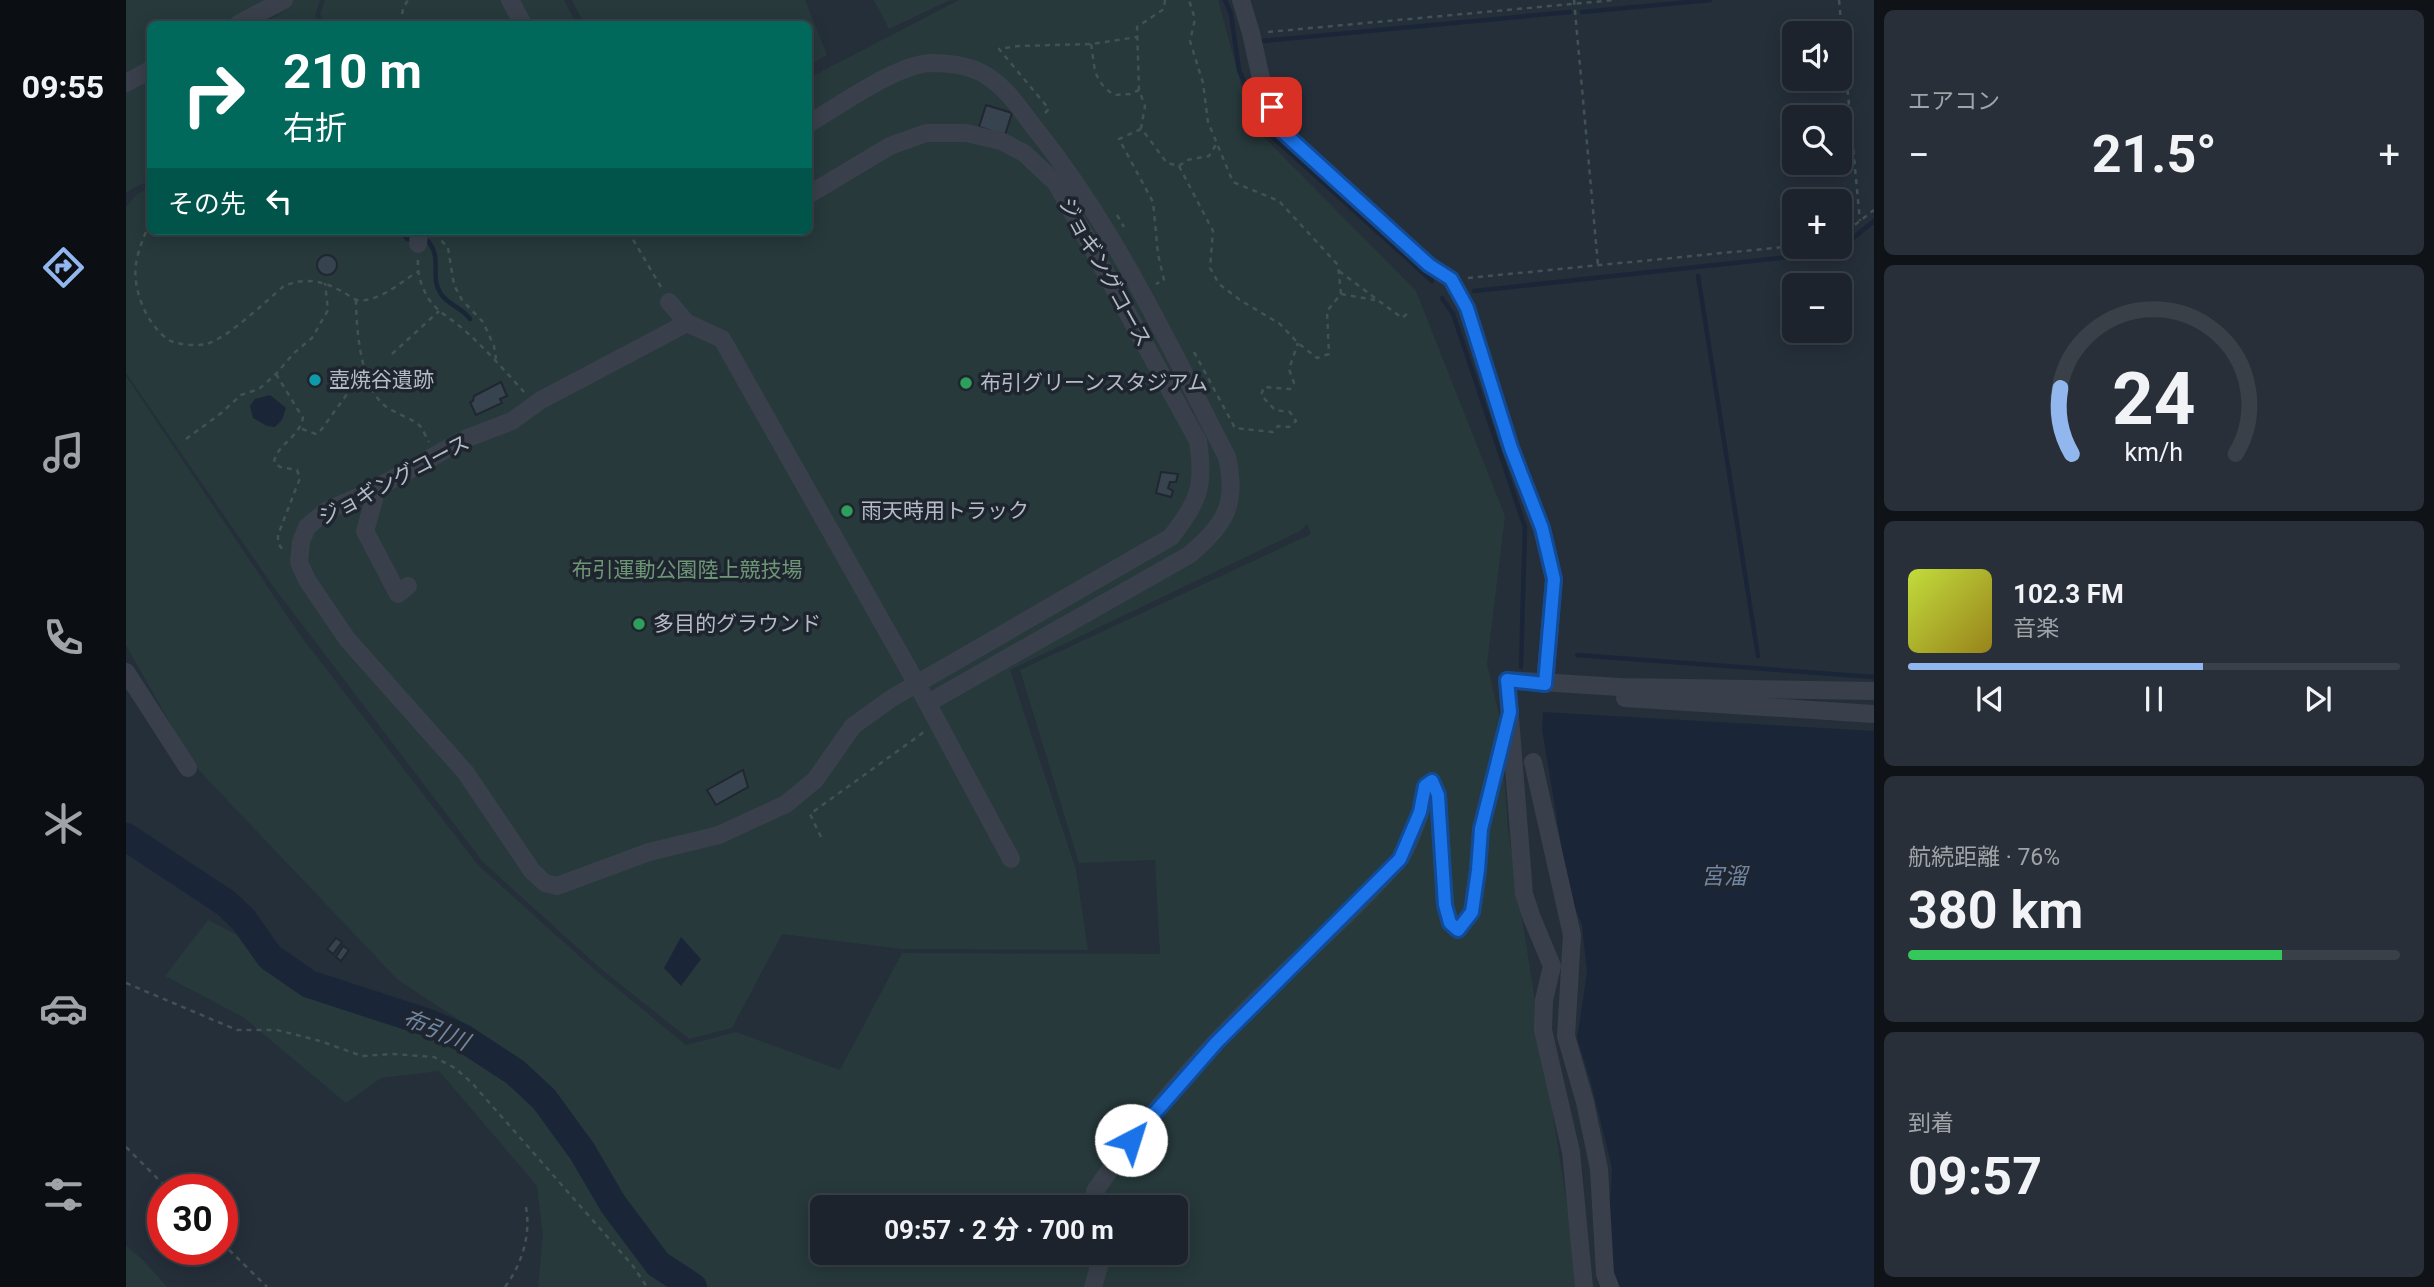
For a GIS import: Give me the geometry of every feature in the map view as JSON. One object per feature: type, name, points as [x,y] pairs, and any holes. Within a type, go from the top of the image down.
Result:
[{"type":"street","points":[[244,21],[284,0]]},
{"type":"street","points":[[510,0],[521,21]]},
{"type":"street","points":[[1241,0],[1262,83],[1283,132],[1429,265],[1451,279],[1467,308],[1511,448],[1542,528],[1554,579],[1538,688]]},
{"type":"street","points":[[812,122],[914,65],[949,64],[970,68],[988,76],[1015,103],[1100,218],[1209,422],[1230,468],[1232,479],[1228,506],[1217,530],[1189,555],[928,703]]},
{"type":"street","points":[[126,83],[147,72]]},
{"type":"street","name":"ジョギングコース","points":[[687,323],[541,400],[513,421],[464,439],[369,492],[326,512],[307,527],[301,542],[299,562],[307,580],[346,639],[466,773],[532,871],[545,883],[557,886],[649,852],[719,835],[786,804],[815,780],[853,726],[892,698],[1171,537],[1199,493],[1203,469],[1198,441],[1056,183],[1024,153],[1001,141],[966,132],[926,133],[890,146],[812,193]]},
{"type":"street","points":[[669,302],[687,323],[722,339],[928,703],[1011,859]]},
{"type":"street","points":[[369,492],[374,500],[365,531],[398,594],[408,586]]},
{"type":"street","points":[[126,671],[188,768]]},
{"type":"street","points":[[1584,1287],[1571,1152],[1543,1030],[1544,1000],[1552,966],[1524,894],[1507,680],[1538,688],[1874,714]]},
{"type":"street","points":[[1538,688],[1874,691]]},
{"type":"street","points":[[1095,1195],[1095,1191],[1120,1154],[1216,1043],[1400,859],[1420,812],[1425,786],[1432,781],[1438,795],[1445,905],[1450,923],[1458,930],[1472,912],[1481,829],[1510,712]]},
{"type":"street","points":[[1533,762],[1572,935],[1566,1036],[1585,1102],[1599,1169],[1605,1274],[1611,1287]]},
{"type":"street","points":[[1093,1287],[1099,1265]]},
{"type":"path","points":[[401,21],[403,8],[408,0]]},
{"type":"path","points":[[1165,0],[1164,9],[1137,27],[1139,90],[1144,106],[1141,128],[1167,163],[1179,166],[1213,231],[1210,268],[1219,284],[1280,324],[1317,358],[1329,354],[1327,311],[1341,294],[1338,265],[1279,201],[1233,181],[1208,122],[1203,83],[1190,41],[1195,19],[1189,0]]},
{"type":"path","points":[[1251,33],[1615,0]]},
{"type":"path","points":[[1839,0],[1860,221]]},
{"type":"path","points":[[1574,2],[1598,265]]},
{"type":"path","points":[[1042,116],[1049,110],[999,49],[1091,44],[1137,37]]},
{"type":"path","points":[[1091,44],[1094,58],[1092,65],[1104,88],[1114,96],[1139,90]]},
{"type":"path","points":[[1141,128],[1119,139],[1153,202],[1158,254],[1164,280],[1156,284]]},
{"type":"path","points":[[1179,166],[1187,160],[1209,156],[1217,143]]},
{"type":"path","points":[[1852,227],[1874,210]]},
{"type":"path","points":[[147,229],[135,265],[136,283],[141,303],[170,341],[206,344],[228,332],[292,282],[325,283],[356,300],[389,291],[417,272],[428,298],[439,311],[497,361],[535,405]]},
{"type":"path","points":[[630,235],[669,302]]},
{"type":"path","points":[[423,236],[447,248],[454,285],[462,300],[483,322],[494,346],[497,361]]},
{"type":"path","points":[[1451,279],[1782,247]]},
{"type":"path","points":[[1339,271],[1402,318],[1409,312]]},
{"type":"path","points":[[186,439],[241,395],[259,389],[312,338],[328,310],[325,283]]},
{"type":"path","points":[[1341,294],[1378,300]]},
{"type":"path","points":[[356,300],[356,325],[370,386],[381,403],[421,426],[435,454]]},
{"type":"path","points":[[391,354],[439,311]]},
{"type":"path","points":[[1236,428],[1273,432],[1278,426],[1289,427],[1296,421],[1290,412],[1275,410],[1261,395],[1264,387],[1290,389],[1294,383],[1289,369],[1298,343]]},
{"type":"path","points":[[301,429],[316,434],[321,430],[366,369]]},
{"type":"path","points":[[276,374],[303,418],[301,429],[276,454],[275,462],[280,467],[297,470],[300,478],[278,535],[278,543],[286,556],[299,562]]},
{"type":"path","points":[[821,837],[810,814],[938,722]]},
{"type":"path","points":[[126,983],[237,1030],[277,1030],[362,1056],[393,1054],[434,1057],[455,1068],[472,1083],[633,1266],[647,1287]]},
{"type":"path","points":[[126,1147],[153,1174]]},
{"type":"path","points":[[505,1287],[520,1264],[529,1222],[526,1207]]},
{"type":"path","points":[[238,1258],[267,1287]]},
{"type":"green space","points":[[126,0],[320,0],[315,15],[318,21],[267,21],[288,10],[261,21],[147,21],[147,71],[126,81]]},
{"type":"green space","points":[[325,0],[564,0],[574,21],[324,21],[320,14]]},
{"type":"green space","points":[[572,0],[805,0],[827,55],[812,63],[812,21],[582,21]]},
{"type":"green space","points":[[874,0],[950,0],[889,29]]},
{"type":"green space","name":"布引運動公園陸上競技場","points":[[959,0],[1218,0],[1252,125],[1416,291],[1505,516],[1487,664],[1500,719],[1508,829],[1580,1287],[538,1287],[543,1236],[537,1186],[439,1071],[381,1078],[346,1103],[243,1017],[165,976],[208,920],[298,966],[470,1027],[398,980],[193,764],[126,645],[126,376],[300,635],[478,865],[597,972],[686,1045],[736,1032],[840,1070],[902,953],[1160,954],[1155,860],[1079,863],[1020,670],[1311,534],[1307,524],[1300,531],[1010,670],[1076,870],[1088,950],[902,949],[782,934],[732,1028],[689,1039],[601,969],[483,862],[272,585],[126,373],[126,207],[136,195],[147,189],[147,235],[812,235],[812,76]]},
{"type":"green space","points":[[147,82],[147,182],[126,192],[126,92]]},
{"type":"green space","points":[[126,1246],[144,1261],[167,1287],[126,1287]]},
{"type":"water","points":[[270,395],[286,408],[282,420],[275,427],[267,426],[253,418],[250,406],[255,399]]},
{"type":"water","name":"宮溜","points":[[1543,712],[1874,731],[1874,1287],[1620,1287],[1610,1268],[1608,1235],[1612,1168],[1577,1038],[1587,973],[1582,925],[1569,893],[1542,729]]},
{"type":"water","points":[[681,937],[701,959],[681,986],[664,968]]},
{"type":"building","points":[[986,105],[1012,113],[1005,135],[979,127]]},
{"type":"building","points":[[327,255],[334,258],[337,265],[334,272],[327,275],[320,272],[317,265],[320,258]]},
{"type":"building","points":[[501,382],[507,396],[500,399],[502,403],[476,415],[470,402],[474,396]]},
{"type":"building","points":[[1161,472],[1178,474],[1176,482],[1170,482],[1168,488],[1173,491],[1171,497],[1156,493]]},
{"type":"building","points":[[743,770],[748,787],[716,805],[707,790]]},
{"type":"building","points":[[336,938],[342,942],[333,954],[327,949]]},
{"type":"building","points":[[343,946],[349,950],[341,961],[336,957]]},
{"type":"waterway","points":[[1225,0],[1231,14],[1239,70],[1267,132],[1432,281]]},
{"type":"waterway","points":[[1582,12],[1710,0]]},
{"type":"waterway","points":[[1263,41],[1570,12]]},
{"type":"waterway","points":[[1474,291],[1836,252],[1874,221]]},
{"type":"waterway","points":[[404,235],[407,239],[414,239]]},
{"type":"waterway","points":[[423,241],[428,241],[435,254],[436,281],[441,294],[470,319]]},
{"type":"waterway","points":[[1698,276],[1758,656]]},
{"type":"waterway","points":[[1442,298],[1453,314],[1525,527],[1521,667]]},
{"type":"waterway","points":[[1577,655],[1874,677]]},
{"type":"waterway","name":"布引川","points":[[126,837],[226,903],[243,919],[270,957],[309,984],[429,1023],[463,1038],[515,1072],[544,1099],[582,1151],[613,1204],[658,1264],[693,1287]]},
{"type":"place","name":"壺焼谷遺跡","points":[[315,380]]},
{"type":"place","name":"布引グリーンスタジアム","points":[[966,383]]},
{"type":"place","name":"雨天時用トラック","points":[[847,511]]},
{"type":"place","name":"多目的グラウンド","points":[[639,624]]},
{"type":"route","points":[[1131,1140],[1216,1043],[1400,859],[1420,812],[1425,786],[1432,781],[1438,795],[1445,905],[1450,923],[1458,930],[1472,912],[1481,829],[1510,712],[1507,680],[1545,684],[1554,579],[1542,528],[1511,448],[1467,308],[1451,279],[1429,265],[1283,132],[1272,107]]}]
